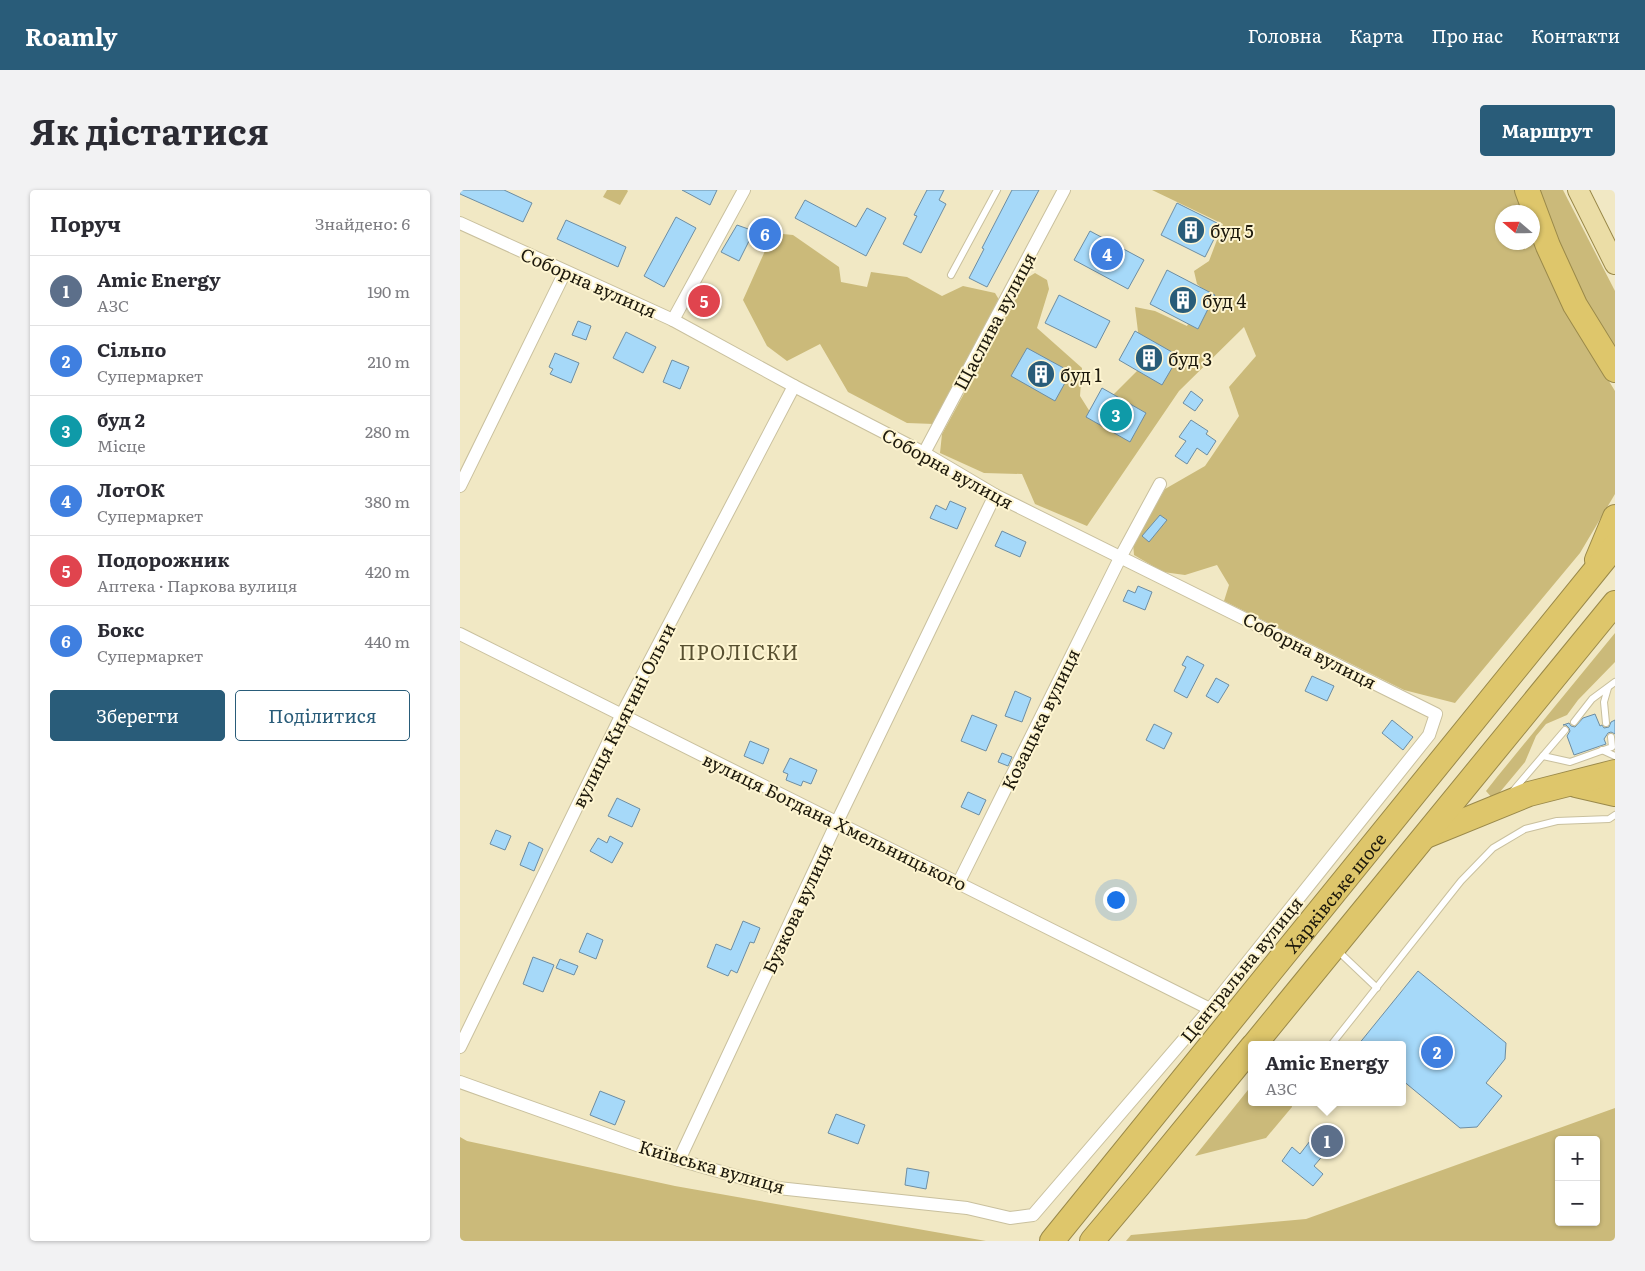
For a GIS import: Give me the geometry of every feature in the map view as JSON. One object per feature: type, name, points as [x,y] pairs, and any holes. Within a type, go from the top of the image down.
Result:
[{"type":"highway","points":[[1527,190],[1548,246],[1576,305],[1615,370]]},
{"type":"highway","points":[[1590,576],[1615,517]]},
{"type":"highway","name":"Харківське шосе","points":[[1053,1240],[1615,546]]},
{"type":"highway","name":"Харківське шосе","points":[[1257,1041],[1615,603]]},
{"type":"highway","points":[[1424,837],[1529,794],[1615,772]]},
{"type":"highway","points":[[1567,784],[1605,790],[1615,794]]},
{"type":"highway","name":"Харківське шосе","points":[[1094,1239],[1248,1052]]},
{"type":"main road","points":[[1578,190],[1615,264]]},
{"type":"street","points":[[673,320],[744,190]]},
{"type":"street","name":"Щаслива вулиця","points":[[924,453],[1064,190]]},
{"type":"street","name":"Соборна вулиця","points":[[460,223],[673,320],[794,386],[924,453],[995,495],[1436,714]]},
{"type":"street","points":[[460,486],[565,272]]},
{"type":"street","name":"вулиця Княгині Ольги","points":[[460,1047],[621,716],[794,386]]},
{"type":"street","name":"Козацька вулиця","points":[[959,882],[1121,556],[1160,484]]},
{"type":"street","name":"Бузкова вулиця","points":[[679,1160],[837,822],[995,495]]},
{"type":"street","name":"вулиця Богдана Хмельницького","points":[[460,634],[1210,1009]]},
{"type":"street","name":"Центральна вулиця","points":[[1033,1215],[1210,1009],[1429,735],[1436,714]]},
{"type":"street","name":"Київська вулиця","points":[[460,1082],[679,1160],[778,1188],[967,1208],[1010,1218],[1033,1215]]},
{"type":"lane","points":[[951,275],[996,190]]},
{"type":"lane","points":[[1574,722],[1592,700],[1615,682]]},
{"type":"lane","points":[[1606,724],[1604,702],[1609,687]]},
{"type":"lane","points":[[1502,805],[1565,730]]},
{"type":"lane","points":[[1543,756],[1570,762],[1612,747],[1611,737]]},
{"type":"lane","points":[[1602,750],[1615,756]]},
{"type":"lane","points":[[1334,1041],[1461,881],[1492,848],[1524,829],[1557,821],[1609,819],[1615,815]]},
{"type":"lane","points":[[1333,946],[1377,988]]},
{"type":"shaded area","points":[[607,190],[628,191],[620,205],[603,197]]},
{"type":"shaded area","points":[[1152,190],[1518,190],[1523,205],[1495,205],[1495,250],[1539,250],[1559,300],[1615,391],[1615,494],[1580,553],[1455,703],[1404,690],[1224,601],[1229,585],[1217,565],[1185,575],[1163,572],[1134,555],[1133,543],[1165,489],[1205,466],[1239,416],[1229,387],[1256,356],[1244,327],[1179,391],[1087,526],[1035,504],[1022,474],[984,473],[940,453],[942,434],[1027,278],[1035,273],[1047,280],[1049,289],[1037,328],[1082,368],[1080,396],[1097,423],[1114,394],[1155,353],[1139,340],[1135,307],[1155,311],[1187,326],[1205,291],[1197,284],[1194,271],[1209,261],[1223,224]]},
{"type":"shaded area","points":[[1533,190],[1563,190],[1615,291],[1615,358],[1603,340]]},
{"type":"shaded area","points":[[773,233],[793,235],[839,267],[841,282],[867,287],[871,272],[907,277],[942,296],[963,286],[995,293],[1001,303],[934,424],[907,423],[848,392],[820,344],[787,361],[767,346],[743,300]]},
{"type":"shaded area","points":[[1615,633],[1615,662],[1578,700],[1567,715],[1546,724],[1536,736],[1525,762],[1493,799],[1486,791]]},
{"type":"shaded area","points":[[1248,1090],[1248,1106],[1292,1106],[1266,1138],[1195,1156]]},
{"type":"shaded area","points":[[1615,1108],[1615,1241],[1126,1241],[1131,1235],[1306,1219]]},
{"type":"shaded area","points":[[460,1137],[467,1141],[675,1186],[986,1241],[460,1241]]},
{"type":"building","points":[[460,190],[504,190],[532,203],[523,222],[460,194]]},
{"type":"building","points":[[682,190],[717,190],[710,205]]},
{"type":"building","points":[[927,190],[944,190],[939,200],[946,204],[921,253],[903,244],[917,216],[914,215]]},
{"type":"building","points":[[1012,190],[1039,190],[987,287],[969,278]]},
{"type":"building","points":[[805,200],[856,227],[867,208],[886,218],[866,256],[795,218]]},
{"type":"building","name":"буд 5","points":[[1177,203],[1221,225],[1205,257],[1161,235]]},
{"type":"building","points":[[676,217],[696,228],[664,287],[644,276]]},
{"type":"building","points":[[566,220],[626,247],[618,267],[557,239]]},
{"type":"building","points":[[737,225],[754,231],[739,261],[721,252]]},
{"type":"building","points":[[1090,231],[1144,260],[1128,289],[1074,260]]},
{"type":"building","name":"буд 4","points":[[1167,270],[1215,295],[1198,329],[1150,304]]},
{"type":"building","points":[[1059,295],[1110,321],[1096,348],[1045,323]]},
{"type":"building","points":[[578,321],[591,326],[586,340],[572,335]]},
{"type":"building","name":"буд 3","points":[[1135,331],[1179,356],[1162,385],[1119,360]]},
{"type":"building","points":[[626,332],[656,347],[643,373],[613,358]]},
{"type":"building","name":"буд 1","points":[[1027,348],[1071,372],[1055,401],[1011,376]]},
{"type":"building","points":[[555,353],[579,363],[571,383],[550,374],[553,369],[549,367]]},
{"type":"building","points":[[672,360],[689,367],[680,389],[663,382]]},
{"type":"building","points":[[1102,388],[1146,413],[1130,442],[1086,417]]},
{"type":"building","points":[[1191,391],[1203,400],[1195,411],[1183,403]]},
{"type":"building","points":[[1191,420],[1208,431],[1206,434],[1216,441],[1207,455],[1197,448],[1187,464],[1175,456],[1186,441],[1179,437]]},
{"type":"building","points":[[950,501],[966,508],[957,529],[930,518],[936,505],[946,510]]},
{"type":"building","points":[[1160,515],[1167,520],[1149,542],[1142,536]]},
{"type":"building","points":[[1002,531],[1026,542],[1020,557],[995,546]]},
{"type":"building","points":[[1138,586],[1152,592],[1145,610],[1123,601],[1128,590],[1135,593]]},
{"type":"building","points":[[1187,656],[1204,665],[1187,698],[1174,691],[1186,667],[1182,665]]},
{"type":"building","points":[[1312,676],[1334,686],[1327,701],[1305,691]]},
{"type":"building","points":[[1216,678],[1229,685],[1218,703],[1206,696]]},
{"type":"building","points":[[1015,691],[1031,698],[1022,722],[1005,716]]},
{"type":"building","points":[[1595,714],[1600,726],[1602,725],[1604,728],[1609,727],[1611,722],[1615,720],[1615,734],[1608,733],[1604,739],[1606,744],[1574,755],[1567,736],[1570,731],[1569,728],[1563,725],[1569,723],[1575,727],[1583,718]]},
{"type":"building","points":[[972,715],[997,725],[986,751],[961,741]]},
{"type":"building","points":[[1392,720],[1413,737],[1403,750],[1382,733]]},
{"type":"building","points":[[1154,724],[1172,733],[1164,749],[1146,740]]},
{"type":"building","points":[[750,741],[769,749],[763,764],[744,756]]},
{"type":"building","points":[[1002,753],[1012,757],[1008,766],[998,762]]},
{"type":"building","points":[[790,758],[817,770],[811,784],[803,781],[801,786],[786,780],[788,774],[783,772]]},
{"type":"building","points":[[968,792],[986,800],[979,815],[961,807]]},
{"type":"building","points":[[617,798],[640,809],[632,827],[608,816]]},
{"type":"building","points":[[496,830],[511,836],[505,850],[490,844]]},
{"type":"building","points":[[610,836],[623,843],[612,863],[590,851],[598,838],[607,843]]},
{"type":"building","points":[[529,842],[543,849],[534,871],[520,865]]},
{"type":"building","points":[[743,921],[760,928],[754,943],[750,942],[737,973],[731,970],[728,976],[707,967],[716,944],[731,950]]},
{"type":"building","points":[[587,933],[603,940],[596,959],[579,952]]},
{"type":"building","points":[[533,957],[554,965],[543,992],[523,984]]},
{"type":"building","points":[[560,959],[578,966],[574,975],[556,968]]},
{"type":"building","points":[[1418,971],[1506,1043],[1505,1059],[1486,1083],[1502,1096],[1477,1127],[1460,1128],[1406,1083],[1406,1041],[1361,1041]]},
{"type":"building","points":[[600,1091],[625,1101],[615,1125],[590,1115]]},
{"type":"building","points":[[836,1114],[865,1125],[858,1144],[828,1133]]},
{"type":"building","points":[[1323,1124],[1344,1140],[1330,1157],[1325,1153],[1314,1166],[1323,1174],[1313,1186],[1282,1161],[1292,1147],[1300,1154]]},
{"type":"building","points":[[907,1168],[929,1172],[926,1189],[905,1185]]},
{"type":"place","name":"буд 5","points":[[1191,230]]},
{"type":"place","name":"Бокс","points":[[765,234]]},
{"type":"place","name":"ЛотОК","points":[[1107,254]]},
{"type":"place","name":"буд 4","points":[[1183,300]]},
{"type":"place","name":"Подорожник","points":[[704,301]]},
{"type":"place","name":"буд 3","points":[[1149,358]]},
{"type":"place","name":"буд 1","points":[[1041,374]]},
{"type":"place","name":"буд 2","points":[[1116,415]]},
{"type":"place","name":"Сільпо","points":[[1437,1052]]},
{"type":"place","name":"Amic Energy","points":[[1327,1141]]},
{"type":"district","name":"ПРОЛІСКИ","points":[[739,651]]}]
